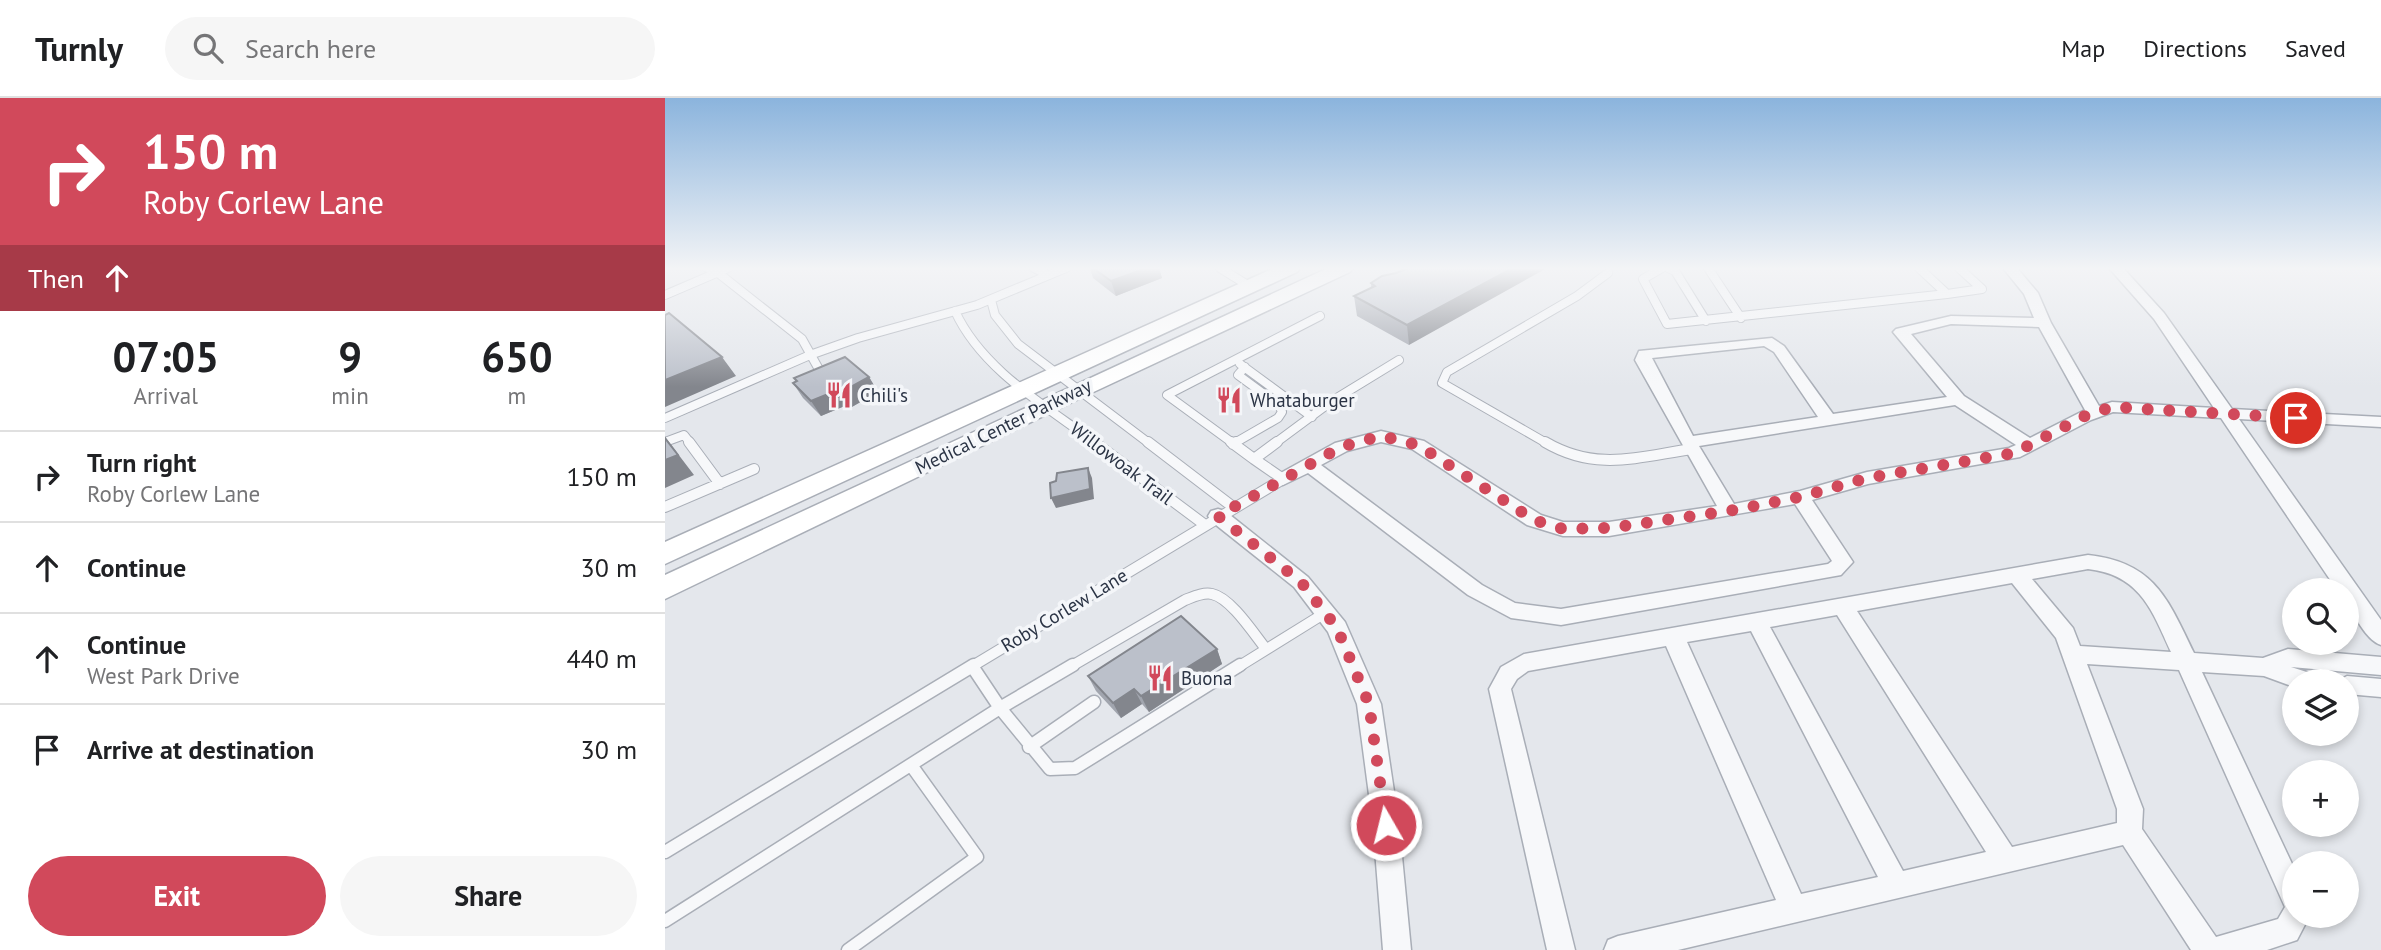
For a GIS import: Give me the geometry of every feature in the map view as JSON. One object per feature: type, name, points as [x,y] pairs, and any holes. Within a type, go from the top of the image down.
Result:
[{"type":"main road","name":"Medical Center Parkway","points":[[665,588],[1208,308]]},
{"type":"main road","name":"Medical Center Parkway","points":[[1066,382],[1246,308]]},
{"type":"main road","name":"Medical Center Parkway","points":[[665,554],[1035,397]]},
{"type":"street","points":[[2037,308],[2095,413]]},
{"type":"street","points":[[2152,308],[2381,637]]},
{"type":"street","points":[[2029,445],[1958,400],[1901,332],[1951,320],[2044,323]]},
{"type":"street","points":[[1729,511],[1643,360],[1645,354],[1767,341],[1779,349],[1829,420]]},
{"type":"street","points":[[1690,446],[1829,420],[1958,400]]},
{"type":"street","points":[[1283,478],[1341,447],[1381,436],[1418,445],[1534,520],[1563,529],[1609,528],[1729,511],[1800,497],[1867,478],[2014,453],[2112,407],[2381,422]]},
{"type":"street","points":[[1309,464],[1475,590],[1511,610],[1561,617],[1834,570],[1843,562],[1800,497]]},
{"type":"street","name":"Willowoak Trail","points":[[1219,516],[1301,582],[1325,612],[1337,628],[1369,704],[1386,825],[1397,950]]},
{"type":"street","points":[[1561,950],[1500,689],[1504,676],[1512,668],[1524,663],[2088,562],[2103,563],[2132,575],[2147,586],[2159,602],[2282,871]]},
{"type":"street","points":[[2018,576],[2065,635],[2130,809],[2129,832],[2208,950]]},
{"type":"street","points":[[1843,607],[2007,862]]},
{"type":"street","points":[[1757,622],[1897,887]]},
{"type":"street","points":[[1673,636],[1794,910]]},
{"type":"street","points":[[2072,654],[2264,667],[2282,673]]},
{"type":"street","points":[[2264,667],[2288,657],[2381,666]]},
{"type":"street","points":[[2359,686],[2381,688]]},
{"type":"street","points":[[1618,950],[2129,832]]},
{"type":"street","points":[[2219,950],[2288,928]]},
{"type":"lane","points":[[762,308],[802,339],[821,373]]},
{"type":"lane","points":[[665,418],[810,355],[858,338],[966,308]]},
{"type":"lane","points":[[994,308],[1018,344],[1066,382],[1219,516]]},
{"type":"lane","points":[[1557,308],[1447,372],[1442,383],[1565,454],[1608,462],[1690,446]]},
{"type":"lane","points":[[1658,308],[1667,324],[1829,308]]},
{"type":"lane","points":[[1698,308],[1706,321]]},
{"type":"lane","points":[[1734,308],[1741,318]]},
{"type":"lane","name":"Willowoak Trail","points":[[955,311],[962,326],[985,357],[1035,397],[1219,516]]},
{"type":"lane","points":[[1283,478],[1167,394],[1320,316]]},
{"type":"lane","points":[[1234,360],[1312,417]]},
{"type":"lane","points":[[1255,458],[1332,401],[1399,360]]},
{"type":"lane","points":[[1233,444],[1278,418],[1282,412],[1279,405],[1238,375],[1245,367]]},
{"type":"lane","points":[[665,445],[684,435],[720,484]]},
{"type":"lane","points":[[665,507],[754,470]]},
{"type":"lane","name":"Roby Corlew Lane","points":[[665,852],[1283,478]]},
{"type":"lane","points":[[665,921],[1000,708],[1185,600],[1203,594],[1215,594],[1266,649]]},
{"type":"lane","points":[[972,666],[1028,747],[1050,769],[1075,768],[1325,612]]},
{"type":"lane","points":[[1028,747],[1094,702]]},
{"type":"lane","points":[[848,950],[977,857],[911,765]]},
{"type":"building","points":[[1375,308],[1439,308],[1407,325]]},
{"type":"building","points":[[669,313],[722,357],[665,380],[665,315]]},
{"type":"building","points":[[845,357],[869,377],[840,393],[838,390],[811,401],[793,383],[797,381],[794,378]]},
{"type":"building","points":[[665,438],[678,455],[665,460]]},
{"type":"building","points":[[1088,468],[1090,489],[1051,498],[1050,483],[1056,481],[1057,473]]},
{"type":"building","points":[[1181,616],[1217,649],[1141,696],[1134,689],[1113,703],[1088,676]]},
{"type":"place","name":"Chili's","points":[[839,395]]},
{"type":"place","name":"Whataburger","points":[[1229,400]]},
{"type":"place","name":"Buona","points":[[1160,678]]},
{"type":"route","points":[[1386,825],[1369,704],[1337,628],[1301,582],[1218,516],[1341,447],[1381,436],[1418,445],[1534,520],[1563,529],[1609,528],[1729,511],[1800,497],[1867,478],[2014,453],[2085,416],[2112,407],[2296,418]]}]
